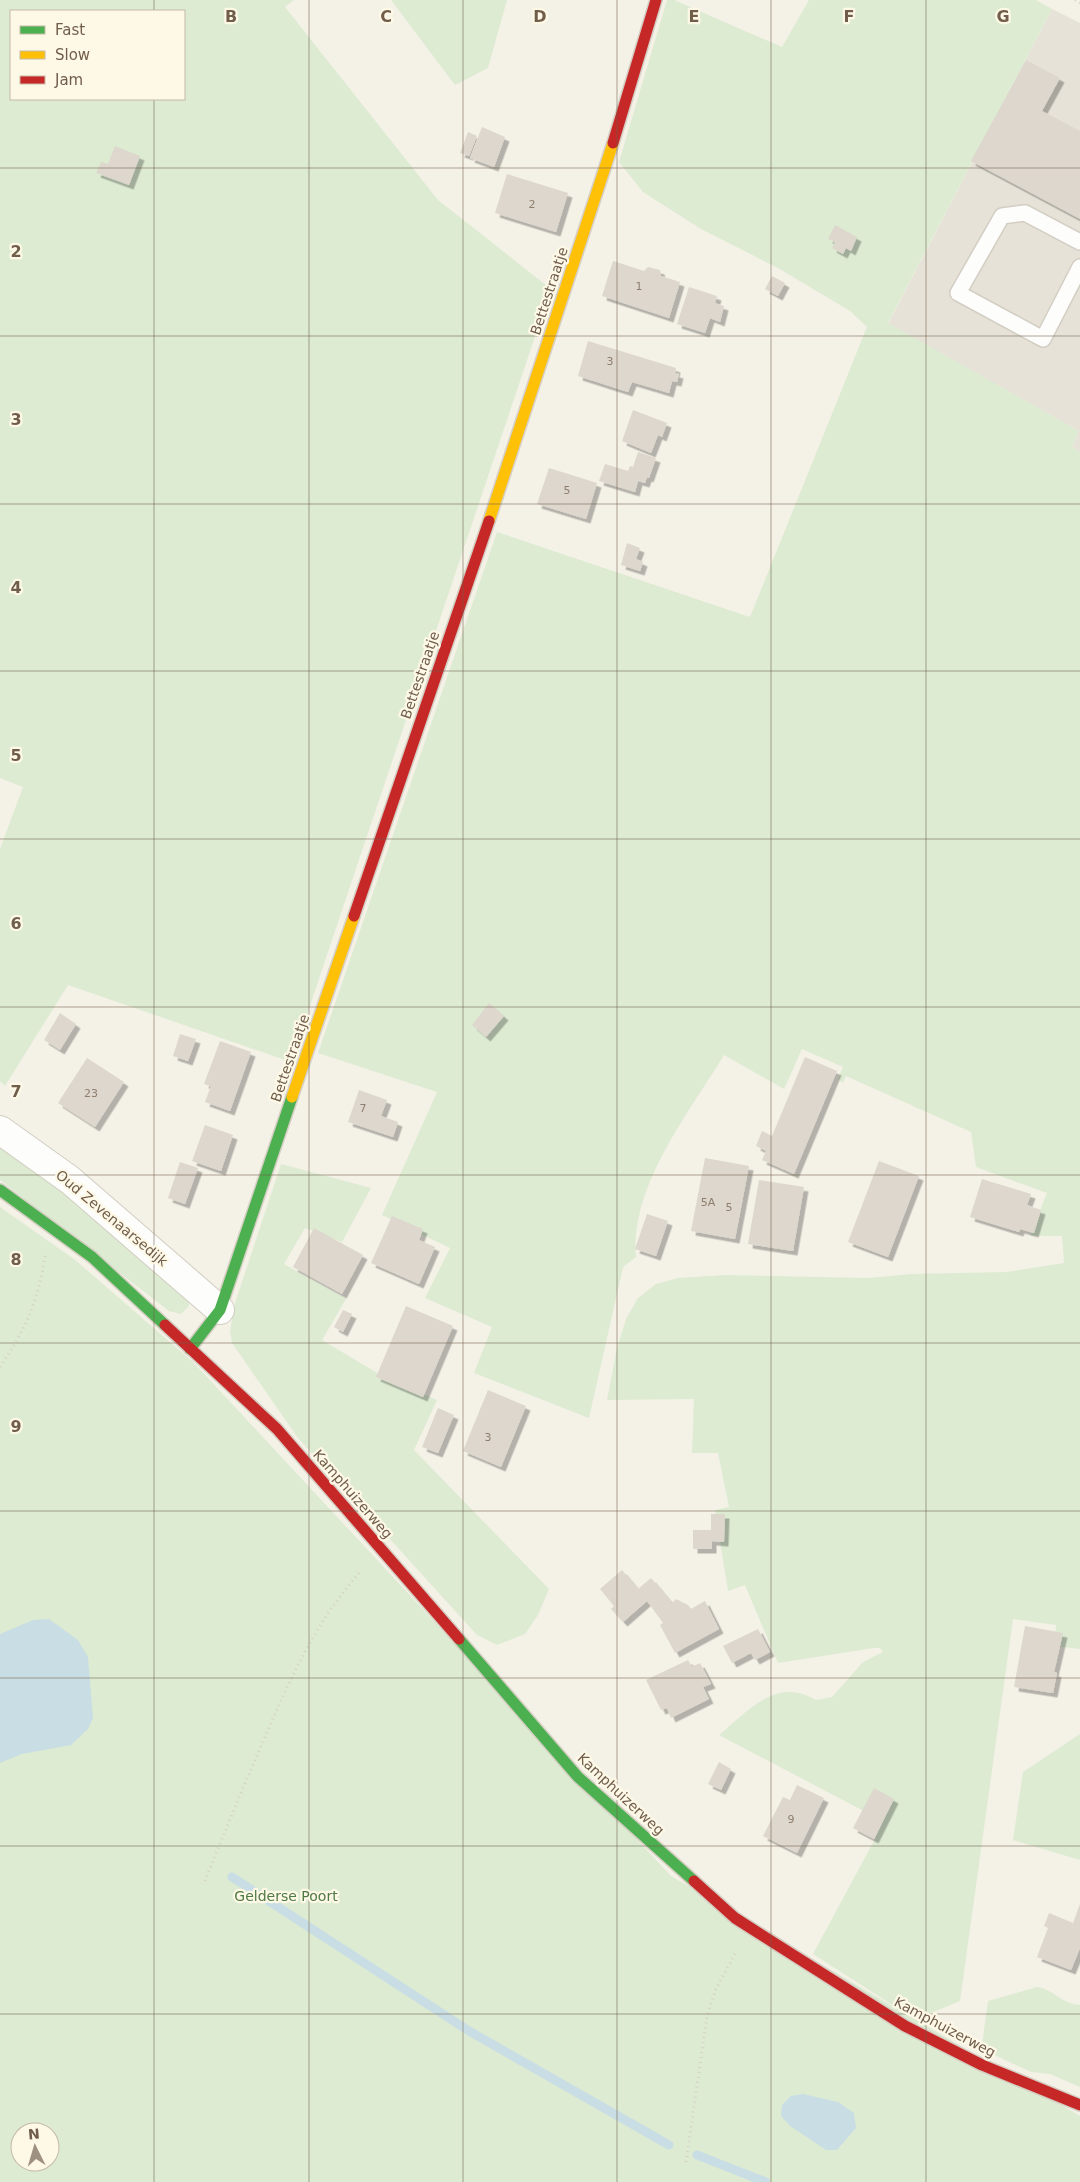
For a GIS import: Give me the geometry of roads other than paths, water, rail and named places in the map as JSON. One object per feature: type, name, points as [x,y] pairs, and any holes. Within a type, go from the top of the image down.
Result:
[{"type":"street","name":"Bettestraatje","points":[[190,1349],[220,1310],[525,414],[629,93],[656,0]]},
{"type":"street","name":"Oud Zevenaarsedijk","points":[[0,1130],[70,1180],[220,1310]]},
{"type":"street","points":[[0,1190],[92,1257],[190,1349]]},
{"type":"street","name":"Kamphuizerweg","points":[[190,1349],[277,1429],[578,1778],[735,1918],[905,2026],[982,2065],[1080,2105]]},
{"type":"lane","points":[[1080,242],[1025,213],[1002,216],[958,293],[1043,339],[1080,267]]},
{"type":"waterway","points":[[232,1877],[469,2031],[669,2145]]},
{"type":"waterway","points":[[697,2155],[766,2182]]},
{"type":"park label","name":"Gelderse Poort","points":[[286,1896]]}]
